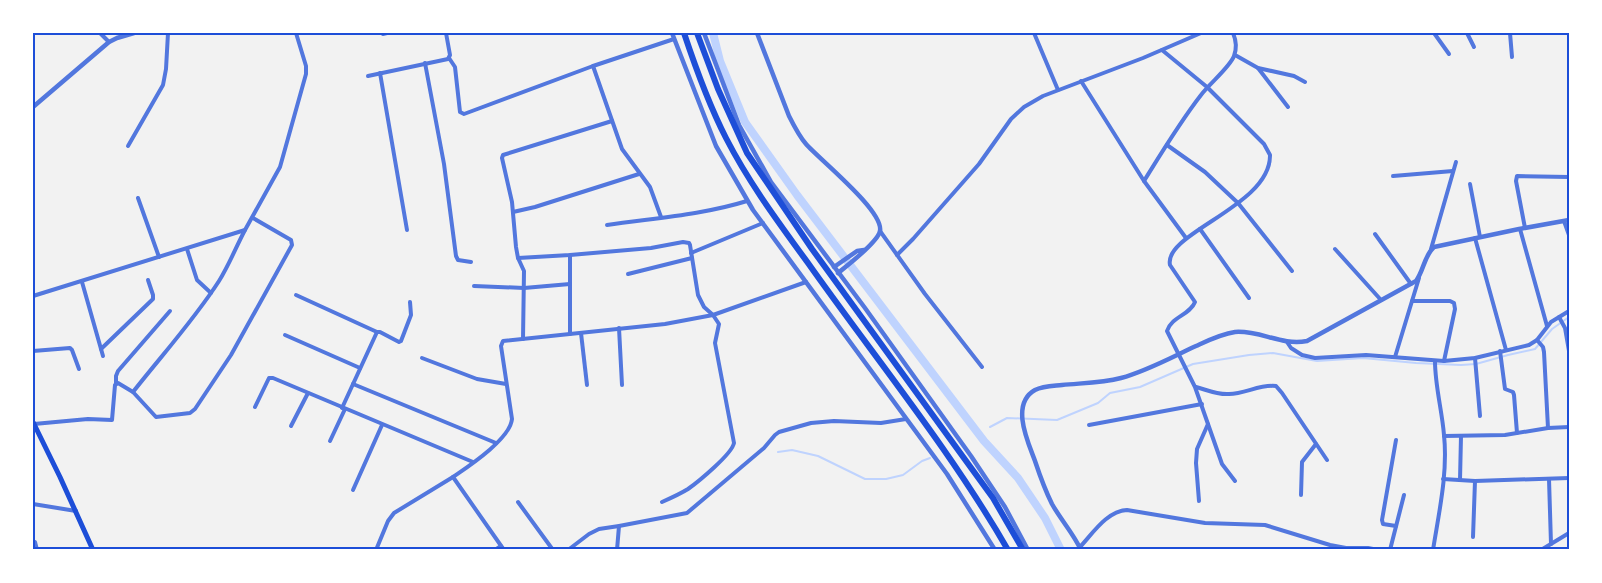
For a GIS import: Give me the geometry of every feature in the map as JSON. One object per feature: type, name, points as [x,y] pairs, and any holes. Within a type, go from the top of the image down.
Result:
[{"type":"highway","points":[[684,33],[714,112],[747,176],[828,292],[924,422],[990,519],[1008,550]]},
{"type":"highway","points":[[697,33],[728,114],[758,171],[993,498],[1023,550]]},
{"type":"main road","points":[[33,423],[93,550]]},
{"type":"street","points":[[100,33],[109,42]]},
{"type":"street","points":[[33,107],[109,42],[134,33]]},
{"type":"street","points":[[128,146],[163,85],[168,33]]},
{"type":"street","points":[[133,392],[225,272],[282,161],[306,74],[306,66],[296,33]]},
{"type":"street","points":[[446,33],[449,58],[455,67],[462,114],[673,36],[716,146],[747,201],[947,474],[995,550]]},
{"type":"street","points":[[704,33],[739,126],[771,182],[971,456],[1005,507],[1028,550]]},
{"type":"street","points":[[757,33],[796,129],[805,143],[860,196],[880,225],[878,237],[838,273]]},
{"type":"street","points":[[1034,33],[1058,90]]},
{"type":"street","points":[[897,255],[979,164],[1011,119],[1034,100],[1201,33]]},
{"type":"street","points":[[1144,181],[1207,87],[1232,61],[1236,44],[1233,33]]},
{"type":"street","points":[[1434,33],[1449,54]]},
{"type":"street","points":[[1467,33],[1474,47]]},
{"type":"street","points":[[1510,33],[1512,57]]},
{"type":"street","points":[[1162,50],[1207,87],[1264,144],[1270,160],[1258,185],[1238,203],[1186,238],[1172,252],[1169,260],[1195,302],[1191,308],[1170,323],[1167,331],[1196,387],[1222,464],[1235,481]]},
{"type":"street","points":[[1235,55],[1258,68],[1294,76],[1305,82]]},
{"type":"street","points":[[368,76],[449,58]]},
{"type":"street","points":[[424,63],[444,164],[456,256],[458,260],[471,262]]},
{"type":"street","points":[[593,66],[622,149],[653,193],[661,218]]},
{"type":"street","points":[[1258,68],[1288,107]]},
{"type":"street","points":[[380,73],[407,230]]},
{"type":"street","points":[[1081,81],[1144,181],[1186,238]]},
{"type":"street","points":[[523,339],[524,269],[518,258],[503,155],[612,121]]},
{"type":"street","points":[[1167,145],[1205,172],[1238,203],[1292,271]]},
{"type":"street","points":[[1395,357],[1419,278],[1431,250],[1456,162]]},
{"type":"street","points":[[1393,176],[1453,171]]},
{"type":"street","points":[[513,212],[639,174]]},
{"type":"street","points":[[1287,342],[1291,348],[1302,355],[1315,358],[1358,354],[1435,362],[1476,362],[1500,355],[1506,350],[1539,342],[1547,326],[1522,228],[1516,181],[1517,176],[1569,177]]},
{"type":"street","points":[[1470,184],[1478,237],[1506,350]]},
{"type":"street","points":[[138,198],[159,257]]},
{"type":"street","points":[[607,225],[714,209],[747,201]]},
{"type":"street","points":[[116,383],[133,392],[156,417],[176,416],[195,410],[231,355],[292,244],[291,240],[253,218]]},
{"type":"street","points":[[1431,250],[1438,246],[1478,237],[1567,220],[1569,235]]},
{"type":"street","points":[[628,274],[691,255],[762,223]]},
{"type":"street","points":[[1200,229],[1249,298]]},
{"type":"street","points":[[33,296],[245,230]]},
{"type":"street","points":[[880,231],[982,367]]},
{"type":"street","points":[[1375,234],[1412,284]]},
{"type":"street","points":[[518,258],[651,248],[686,242],[690,245],[698,295],[704,308],[719,324],[715,343],[734,447],[696,483],[662,502]]},
{"type":"street","points":[[187,249],[197,280],[211,293]]},
{"type":"street","points":[[1335,249],[1382,300]]},
{"type":"street","points":[[834,267],[860,252]]},
{"type":"street","points":[[570,255],[570,334]]},
{"type":"street","points":[[1378,550],[1337,547],[1265,525],[1206,523],[1127,510],[1111,514],[1080,549],[1047,493],[1024,432],[1023,409],[1027,399],[1035,390],[1120,378],[1180,356],[1209,340],[1231,333],[1249,333],[1287,342],[1301,342],[1316,337],[1419,278]]},
{"type":"street","points":[[101,349],[153,299],[148,280]]},
{"type":"street","points":[[82,282],[104,356]]},
{"type":"street","points":[[376,550],[388,521],[394,513],[474,463],[507,432],[512,423],[501,344],[503,341],[665,324],[713,315],[806,282]]},
{"type":"street","points":[[474,286],[524,288],[570,284]]},
{"type":"street","points":[[296,295],[400,342],[411,315],[410,302]]},
{"type":"street","points":[[1412,301],[1450,301],[1454,303],[1455,309],[1444,361]]},
{"type":"street","points":[[33,423],[88,419],[112,420],[118,370],[170,310]]},
{"type":"street","points":[[1547,326],[1561,321],[1569,311]]},
{"type":"street","points":[[1561,321],[1569,351]]},
{"type":"street","points":[[620,328],[622,385]]},
{"type":"street","points":[[330,441],[377,333]]},
{"type":"street","points":[[581,333],[587,385]]},
{"type":"street","points":[[285,335],[360,368]]},
{"type":"street","points":[[1539,342],[1544,352],[1548,428]]},
{"type":"street","points":[[33,351],[70,348],[79,369]]},
{"type":"street","points":[[1500,355],[1505,389],[1514,393],[1517,433]]},
{"type":"street","points":[[422,358],[477,379],[506,384]]},
{"type":"street","points":[[1433,550],[1443,479],[1444,436],[1435,362]]},
{"type":"street","points":[[1476,362],[1480,416]]},
{"type":"street","points":[[255,407],[270,377],[474,463]]},
{"type":"street","points":[[353,384],[496,443]]},
{"type":"street","points":[[1196,387],[1229,394],[1276,386],[1327,460]]},
{"type":"street","points":[[291,426],[308,393]]},
{"type":"street","points":[[1089,425],[1202,404]]},
{"type":"street","points":[[568,550],[599,528],[682,515],[691,511],[764,448],[779,432],[824,421],[881,423],[906,419]]},
{"type":"street","points":[[1199,501],[1197,450],[1208,423]]},
{"type":"street","points":[[353,490],[382,425]]},
{"type":"street","points":[[1444,436],[1517,433],[1569,427]]},
{"type":"street","points":[[1460,480],[1461,436]]},
{"type":"street","points":[[1396,440],[1382,520],[1383,524],[1396,526]]},
{"type":"street","points":[[1301,495],[1302,462],[1316,444]]},
{"type":"street","points":[[453,477],[502,548],[495,550]]},
{"type":"street","points":[[1549,478],[1551,544]]},
{"type":"street","points":[[1443,479],[1475,481],[1569,478]]},
{"type":"street","points":[[1473,537],[1475,481]]},
{"type":"street","points":[[1390,550],[1404,495]]},
{"type":"street","points":[[518,502],[553,550]]},
{"type":"street","points":[[33,504],[76,512]]},
{"type":"street","points":[[617,550],[619,526]]},
{"type":"street","points":[[1541,550],[1569,532]]},
{"type":"street","points":[[35,542],[38,550]]},
{"type":"waterway","points":[[713,33],[720,61],[745,122],[797,195],[984,441],[1018,478],[1045,518],[1061,550]]},
{"type":"waterway","points":[[990,427],[1007,418],[1057,420],[1098,403],[1110,393],[1140,387],[1193,364],[1249,355],[1273,353],[1317,361],[1363,358],[1416,363],[1476,364],[1535,349],[1552,329],[1569,317]]},
{"type":"waterway","points":[[778,452],[792,450],[818,456],[865,479],[886,479],[903,475],[930,458]]}]
